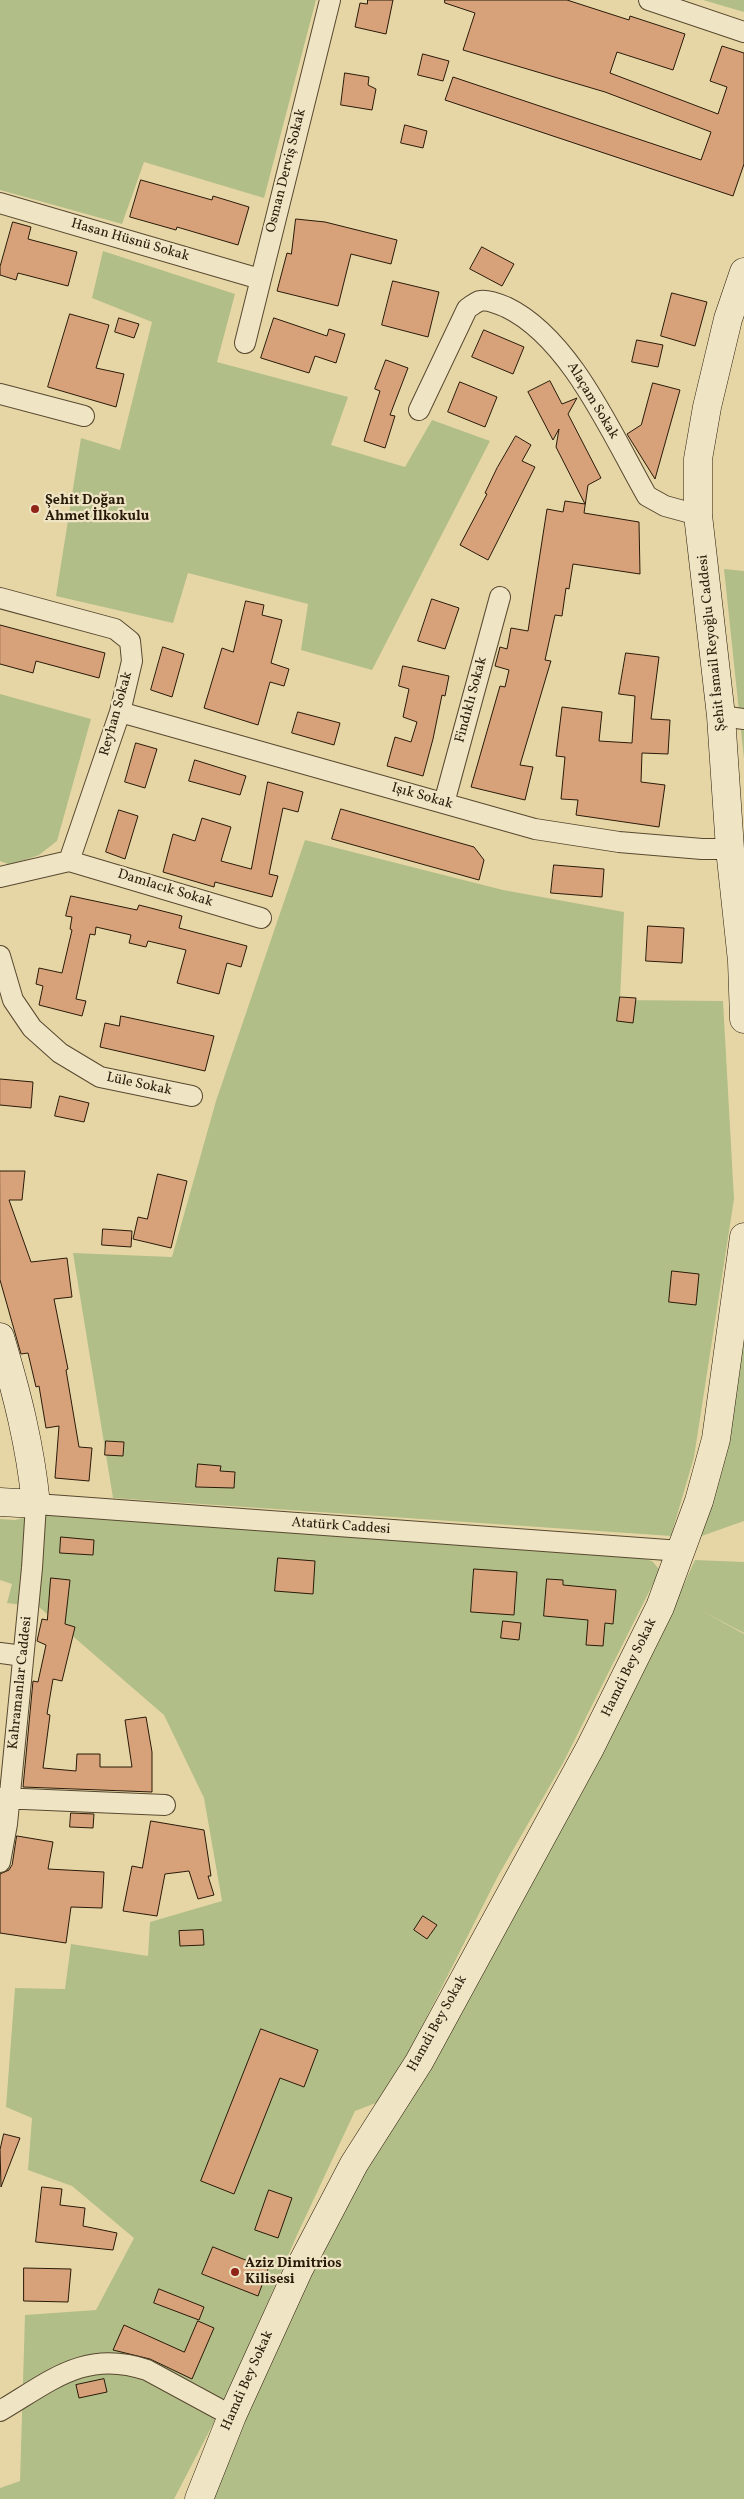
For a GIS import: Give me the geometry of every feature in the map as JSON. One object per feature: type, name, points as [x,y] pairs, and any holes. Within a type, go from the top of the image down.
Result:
[{"type":"street","name":"Osman Derviş Sokak","points":[[245,343],[330,0]]},
{"type":"street","points":[[648,0],[744,32]]},
{"type":"street","name":"Hasan Hüsnü Sokak","points":[[0,203],[260,279]]},
{"type":"street","name":"Şehit İsmail Reyoğlu Caddesi","points":[[744,272],[728,319],[698,460],[698,515],[733,718],[730,849],[743,961],[744,1018]]},
{"type":"street","name":"Alaçam Sokak","points":[[419,410],[467,309],[481,301],[498,303],[518,313],[537,326],[573,366],[647,496],[665,506],[698,515]]},
{"type":"street","points":[[0,394],[84,416]]},
{"type":"street","name":"Findıklı Sokak","points":[[444,803],[500,597]]},
{"type":"street","name":"Reyhan Sokak","points":[[0,598],[115,629],[130,641],[132,661],[120,712],[69,861]]},
{"type":"street","name":"Işık Sokak","points":[[120,712],[535,829],[619,842],[702,849],[730,849]]},
{"type":"street","points":[[0,876],[69,861]]},
{"type":"street","name":"Damlacık Sokak","points":[[69,861],[261,918]]},
{"type":"street","name":"Lüle Sokak","points":[[0,956],[13,1000],[32,1028],[60,1053],[100,1077],[192,1096]]},
{"type":"street","points":[[681,1551],[699,1501],[716,1439],[744,1237]]},
{"type":"street","points":[[0,1337],[32,1458],[36,1504]]},
{"type":"street","name":"Atatürk Caddesi","points":[[0,1502],[681,1551]]},
{"type":"street","name":"Kahramanlar Caddesi","points":[[0,1862],[4,1799],[23,1656],[36,1504]]},
{"type":"street","name":"Hamdi Bey Sokak","points":[[198,2499],[232,2416],[292,2283],[354,2164],[419,2062],[590,1748],[660,1607],[681,1551]]},
{"type":"street","points":[[0,1653],[23,1656]]},
{"type":"street","points":[[4,1799],[166,1805]]},
{"type":"street","points":[[0,2411],[54,2377],[96,2363],[118,2362],[147,2370],[232,2416]]},
{"type":"green space","points":[[0,0],[316,0],[264,198],[144,162],[122,224],[0,190]]},
{"type":"green space","points":[[703,0],[744,0],[744,12]]},
{"type":"green space","points":[[103,251],[235,294],[217,362],[348,397],[331,445],[405,467],[432,420],[490,441],[372,670],[301,650],[308,604],[188,573],[173,623],[56,596],[81,438],[120,450],[152,322],[92,298]]},
{"type":"green space","points":[[724,569],[744,571],[744,759]]},
{"type":"green space","points":[[0,694],[91,719],[57,841],[39,855],[11,865],[0,861]]},
{"type":"green space","points":[[305,840],[503,890],[624,912],[620,1000],[723,1001],[734,1199],[694,1457],[671,1536],[113,1498],[73,1253],[172,1257],[216,1101]]},
{"type":"green space","points":[[744,1321],[744,1521],[696,1538]]},
{"type":"green space","points":[[45,1513],[634,1556],[652,1561],[660,1570],[563,1763],[498,1876],[408,2054],[381,2101],[355,2111],[297,2235],[226,2399],[174,2499],[0,2499],[0,2488],[20,2481],[25,2315],[96,2310],[134,2238],[72,2186],[28,2170],[32,2118],[6,2107],[15,1988],[65,1989],[71,1944],[148,1956],[150,1922],[222,1901],[204,1798],[164,1715],[39,1607],[7,1603],[12,1584],[0,1580],[0,1519],[15,1520]]},
{"type":"green space","points":[[695,1560],[744,1562],[744,1633],[700,1610],[744,1634],[744,2499],[211,2499],[298,2296],[366,2163],[678,1597]]},
{"type":"building","points":[[368,0],[393,0],[386,34],[355,27],[360,3],[367,4]]},
{"type":"building","points":[[445,0],[567,0],[629,20],[630,16],[685,34],[673,70],[617,52],[610,73],[718,114],[727,87],[710,81],[722,46],[744,53],[744,164],[733,196],[445,100],[453,77],[701,160],[711,132],[605,92],[463,50],[475,13],[445,3]]},
{"type":"building","points":[[423,54],[449,61],[443,81],[418,75]]},
{"type":"building","points":[[345,73],[369,77],[368,85],[376,89],[372,110],[341,105]]},
{"type":"building","points":[[405,125],[427,131],[423,148],[401,143]]},
{"type":"building","points":[[141,180],[212,200],[213,196],[249,207],[238,245],[177,227],[176,230],[130,217]]},
{"type":"building","points":[[296,219],[325,222],[397,240],[391,264],[351,254],[338,306],[277,291],[287,253],[291,254]]},
{"type":"building","points":[[13,222],[31,227],[28,239],[77,252],[68,286],[18,273],[16,280],[0,275],[0,267]]},
{"type":"building","points":[[482,247],[514,264],[502,286],[470,269]]},
{"type":"building","points":[[393,281],[439,292],[428,337],[382,325]]},
{"type":"building","points":[[672,293],[707,302],[695,346],[661,336]]},
{"type":"building","points":[[70,314],[109,325],[96,368],[124,374],[116,407],[48,387]]},
{"type":"building","points":[[119,318],[139,324],[134,338],[115,332]]},
{"type":"building","points":[[274,318],[327,336],[329,329],[345,334],[336,363],[315,356],[309,373],[261,358]]},
{"type":"building","points":[[484,330],[524,347],[513,374],[472,357]]},
{"type":"building","points":[[637,340],[663,345],[658,367],[632,362]]},
{"type":"building","points":[[386,360],[408,368],[390,415],[395,416],[385,448],[364,441],[380,391],[375,389]]},
{"type":"building","points":[[550,381],[562,404],[577,398],[568,414],[601,478],[588,485],[584,513],[639,522],[640,574],[573,564],[569,589],[566,588],[562,616],[555,615],[545,660],[551,661],[520,765],[533,767],[525,800],[471,787],[500,686],[505,687],[509,670],[495,666],[500,647],[507,649],[511,628],[528,631],[547,509],[563,512],[565,501],[585,504],[556,447],[559,429],[553,440],[528,392]]},
{"type":"building","points":[[460,382],[497,397],[485,427],[448,412]]},
{"type":"building","points":[[653,383],[680,390],[655,479],[627,434],[641,425]]},
{"type":"building","points":[[516,436],[531,445],[522,461],[535,467],[488,560],[460,545],[487,494],[485,493],[497,468]]},
{"type":"building","points":[[432,599],[459,608],[445,649],[418,641]]},
{"type":"building","points":[[246,601],[264,605],[262,615],[282,620],[271,663],[289,669],[284,686],[270,682],[258,725],[204,708],[222,648],[233,652]]},
{"type":"building","points":[[0,625],[105,653],[99,678],[36,661],[33,673],[0,664]]},
{"type":"building","points":[[163,647],[184,654],[172,697],[151,690]]},
{"type":"building","points":[[626,653],[659,657],[651,719],[670,720],[668,754],[642,753],[641,782],[665,785],[659,827],[576,815],[578,800],[561,799],[565,757],[556,756],[562,707],[602,712],[599,741],[632,743],[635,696],[619,694]]},
{"type":"building","points":[[403,666],[449,676],[445,696],[442,695],[423,776],[387,766],[395,737],[411,742],[417,722],[403,717],[409,689],[399,686]]},
{"type":"building","points":[[298,712],[340,723],[334,745],[292,733]]},
{"type":"building","points":[[136,743],[157,749],[145,788],[125,782]]},
{"type":"building","points":[[195,760],[246,776],[240,795],[189,781]]},
{"type":"building","points":[[268,782],[303,792],[298,812],[283,808],[269,874],[278,876],[272,897],[215,882],[214,887],[163,872],[173,834],[195,841],[202,818],[231,827],[221,861],[251,869]]},
{"type":"building","points":[[341,809],[474,847],[484,860],[479,880],[332,839]]},
{"type":"building","points":[[119,810],[138,816],[125,859],[106,852]]},
{"type":"building","points":[[554,865],[604,869],[602,897],[551,893]]},
{"type":"building","points":[[71,896],[137,910],[139,905],[182,916],[179,928],[247,946],[241,967],[227,963],[219,994],[177,983],[186,950],[148,941],[146,947],[129,943],[131,935],[96,927],[95,935],[90,934],[76,999],[86,1001],[82,1016],[39,1005],[43,986],[36,984],[39,968],[62,973],[72,930],[70,929],[72,917],[66,916]]},
{"type":"building","points":[[648,926],[684,928],[682,963],[646,961]]},
{"type":"building","points":[[620,997],[636,998],[633,1023],[617,1021]]},
{"type":"building","points":[[121,1016],[214,1036],[205,1071],[100,1047],[105,1023],[119,1026]]},
{"type":"building","points":[[0,1079],[33,1082],[31,1108],[0,1105]]},
{"type":"building","points":[[60,1096],[89,1103],[84,1122],[55,1116]]},
{"type":"building","points":[[0,1171],[25,1171],[22,1200],[9,1200],[31,1262],[67,1258],[72,1297],[54,1299],[68,1369],[66,1370],[79,1447],[92,1448],[89,1481],[55,1478],[59,1426],[46,1428],[39,1386],[36,1387],[28,1353],[21,1354],[0,1280]]},
{"type":"building","points":[[158,1174],[187,1181],[171,1248],[133,1239],[138,1217],[147,1219]]},
{"type":"building","points":[[103,1229],[132,1231],[131,1247],[102,1245]]},
{"type":"building","points":[[672,1271],[699,1274],[696,1305],[669,1302]]},
{"type":"building","points":[[106,1441],[124,1442],[123,1456],[105,1455]]},
{"type":"building","points":[[198,1464],[221,1466],[220,1471],[235,1472],[234,1488],[196,1487]]},
{"type":"building","points":[[61,1537],[94,1540],[93,1555],[60,1553]]},
{"type":"building","points":[[278,1558],[315,1561],[313,1594],[275,1591]]},
{"type":"building","points":[[474,1569],[517,1572],[514,1615],[471,1612]]},
{"type":"building","points":[[51,1578],[70,1580],[65,1624],[75,1627],[62,1681],[53,1679],[47,1714],[50,1715],[43,1768],[76,1771],[77,1754],[100,1754],[100,1767],[132,1767],[125,1720],[146,1717],[152,1752],[152,1792],[23,1787],[33,1681],[38,1682],[46,1645],[37,1641],[42,1619],[47,1620]]},
{"type":"building","points":[[547,1579],[563,1580],[563,1585],[616,1590],[613,1624],[605,1623],[603,1646],[586,1645],[588,1620],[544,1616]]},
{"type":"building","points":[[503,1621],[521,1623],[519,1640],[501,1638]]},
{"type":"building","points":[[71,1813],[94,1814],[93,1828],[70,1827]]},
{"type":"building","points":[[151,1821],[204,1830],[211,1876],[208,1876],[214,1895],[198,1899],[189,1871],[165,1874],[157,1916],[123,1911],[132,1866],[142,1868]]},
{"type":"building","points":[[17,1836],[53,1842],[48,1869],[104,1872],[102,1908],[71,1907],[66,1943],[0,1933],[0,1874],[9,1870],[12,1865]]},
{"type":"building","points":[[423,1916],[437,1925],[427,1939],[414,1930]]},
{"type":"building","points":[[203,1930],[204,1945],[180,1946],[179,1931]]},
{"type":"building","points":[[261,2029],[318,2050],[304,2087],[280,2078],[234,2194],[201,2181]]},
{"type":"building","points":[[4,2134],[20,2138],[1,2187],[0,2150]]},
{"type":"building","points":[[42,2187],[62,2189],[60,2205],[85,2208],[83,2226],[117,2233],[113,2250],[36,2242]]},
{"type":"building","points":[[269,2190],[292,2198],[278,2238],[255,2230]]},
{"type":"building","name":"Aziz Dimitrios Kilisesi","points":[[213,2247],[268,2269],[258,2296],[202,2274]]},
{"type":"building","points":[[24,2268],[71,2269],[68,2302],[24,2301]]},
{"type":"building","points":[[159,2289],[204,2307],[199,2320],[154,2303]]},
{"type":"building","points":[[198,2321],[214,2328],[192,2379],[150,2359],[113,2350],[124,2325],[184,2352]]},
{"type":"building","points":[[104,2379],[107,2392],[79,2398],[76,2385]]},
{"type":"place","name":"Şehit Doğan Ahmet İlkokulu","points":[[35,509]]},
{"type":"place","name":"Aziz Dimitrios Kilisesi","points":[[235,2272]]}]
